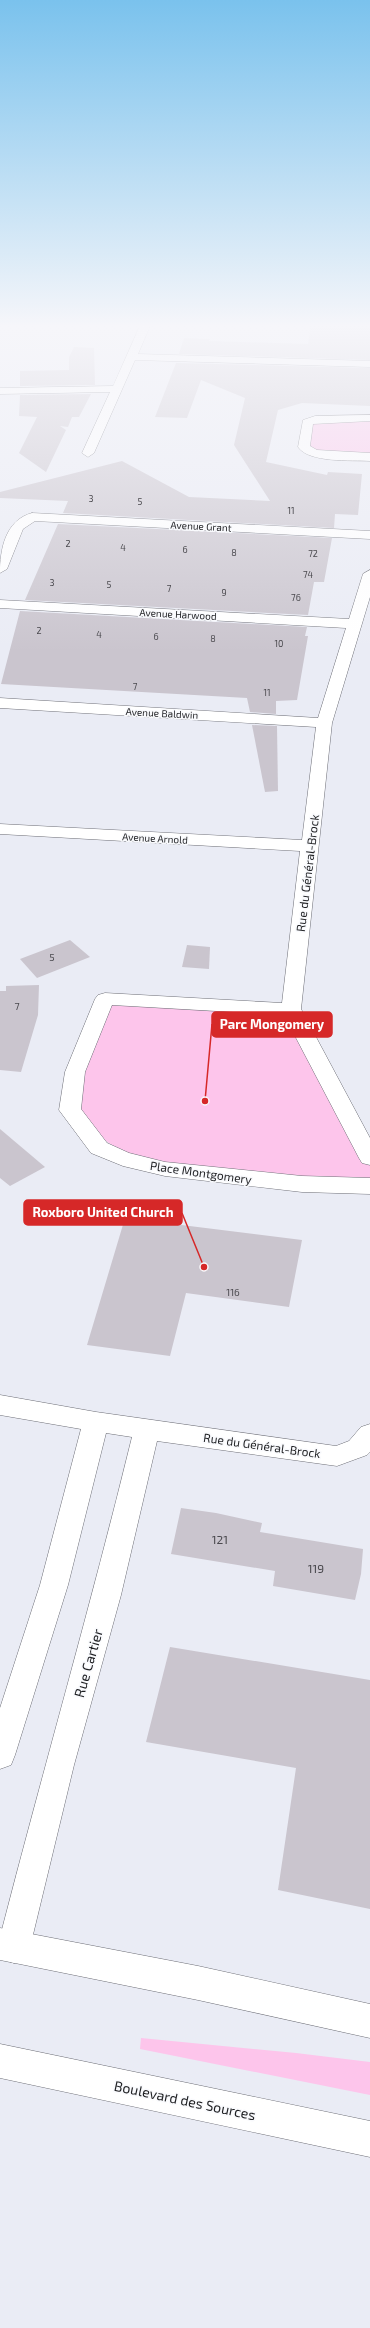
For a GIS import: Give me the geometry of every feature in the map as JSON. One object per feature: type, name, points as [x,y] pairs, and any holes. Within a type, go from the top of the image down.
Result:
[{"type":"street","points":[[88,453],[96,435]]},
{"type":"street","points":[[305,435],[304,447],[309,452],[317,454],[370,457]]},
{"type":"street","name":"Avenue Grant","points":[[0,569],[17,527],[32,517],[370,535]]},
{"type":"street","name":"Rue du Général-Brock","points":[[291,1009],[324,723],[356,624],[370,574]]},
{"type":"street","name":"Avenue Harwood","points":[[0,604],[356,624]]},
{"type":"street","name":"Avenue Baldwin","points":[[0,704],[324,723]]},
{"type":"street","name":"Avenue Arnold","points":[[0,829],[311,846]]},
{"type":"street","name":"Place Montgomery","points":[[291,1009],[104,999],[75,1072],[70,1110],[99,1148],[123,1159],[165,1169],[302,1184],[370,1186]]},
{"type":"street","points":[[291,1009],[370,1157]]},
{"type":"street","points":[[0,1405],[96,1422],[147,1429]]},
{"type":"street","points":[[0,1755],[54,1585],[96,1422]]},
{"type":"street","name":"Rue du Général-Brock","points":[[147,1429],[337,1456],[358,1448],[370,1434]]},
{"type":"street","name":"Rue Cartier","points":[[7,1945],[107,1595],[147,1429]]},
{"type":"street","points":[[7,1945],[198,1983],[370,2022]]},
{"type":"street","name":"Boulevard des Sources","points":[[0,2061],[370,2139]]},
{"type":"shaded area","points":[[307,435],[370,435],[370,457],[309,452]]},
{"type":"shaded area","points":[[101,1003],[291,1009],[370,1157],[370,1186],[167,1167],[119,1150],[73,1118]]},
{"type":"shaded area","points":[[141,2038],[296,2053],[370,2062],[370,2095],[140,2049]]},
{"type":"building","points":[[28,435],[64,435],[46,472],[19,453]]},
{"type":"building","points":[[236,435],[272,435],[266,462],[327,475],[328,472],[362,474],[358,515],[335,514],[334,528],[63,513],[68,501],[0,498],[0,492],[122,461],[189,497],[270,501],[234,445]]},
{"type":"building","points":[[58,524],[332,538],[324,582],[314,582],[308,615],[25,600]]},
{"type":"building","points":[[20,611],[307,627],[305,636],[308,636],[297,700],[276,701],[276,714],[250,712],[247,698],[1,684]]},
{"type":"building","points":[[252,725],[277,726],[278,791],[265,792]]},
{"type":"building","points":[[70,940],[90,957],[37,978],[20,959]]},
{"type":"building","points":[[187,945],[210,947],[209,969],[182,967]]},
{"type":"building","points":[[39,985],[38,1015],[21,1072],[0,1070],[0,991],[6,991],[6,986]]},
{"type":"building","points":[[0,1129],[45,1167],[10,1186],[0,1178]]},
{"type":"building","points":[[125,1218],[302,1240],[289,1307],[186,1293],[170,1356],[87,1345]]},
{"type":"building","points":[[181,1508],[216,1513],[262,1523],[260,1532],[363,1549],[361,1574],[355,1600],[273,1586],[275,1571],[171,1554]]},
{"type":"building","points":[[170,1647],[370,1680],[370,1909],[278,1890],[296,1768],[146,1742]]},
{"type":"place","name":"Parc Mongomery","points":[[205,1101]]},
{"type":"place","name":"Roxboro United Church","points":[[204,1267]]}]
